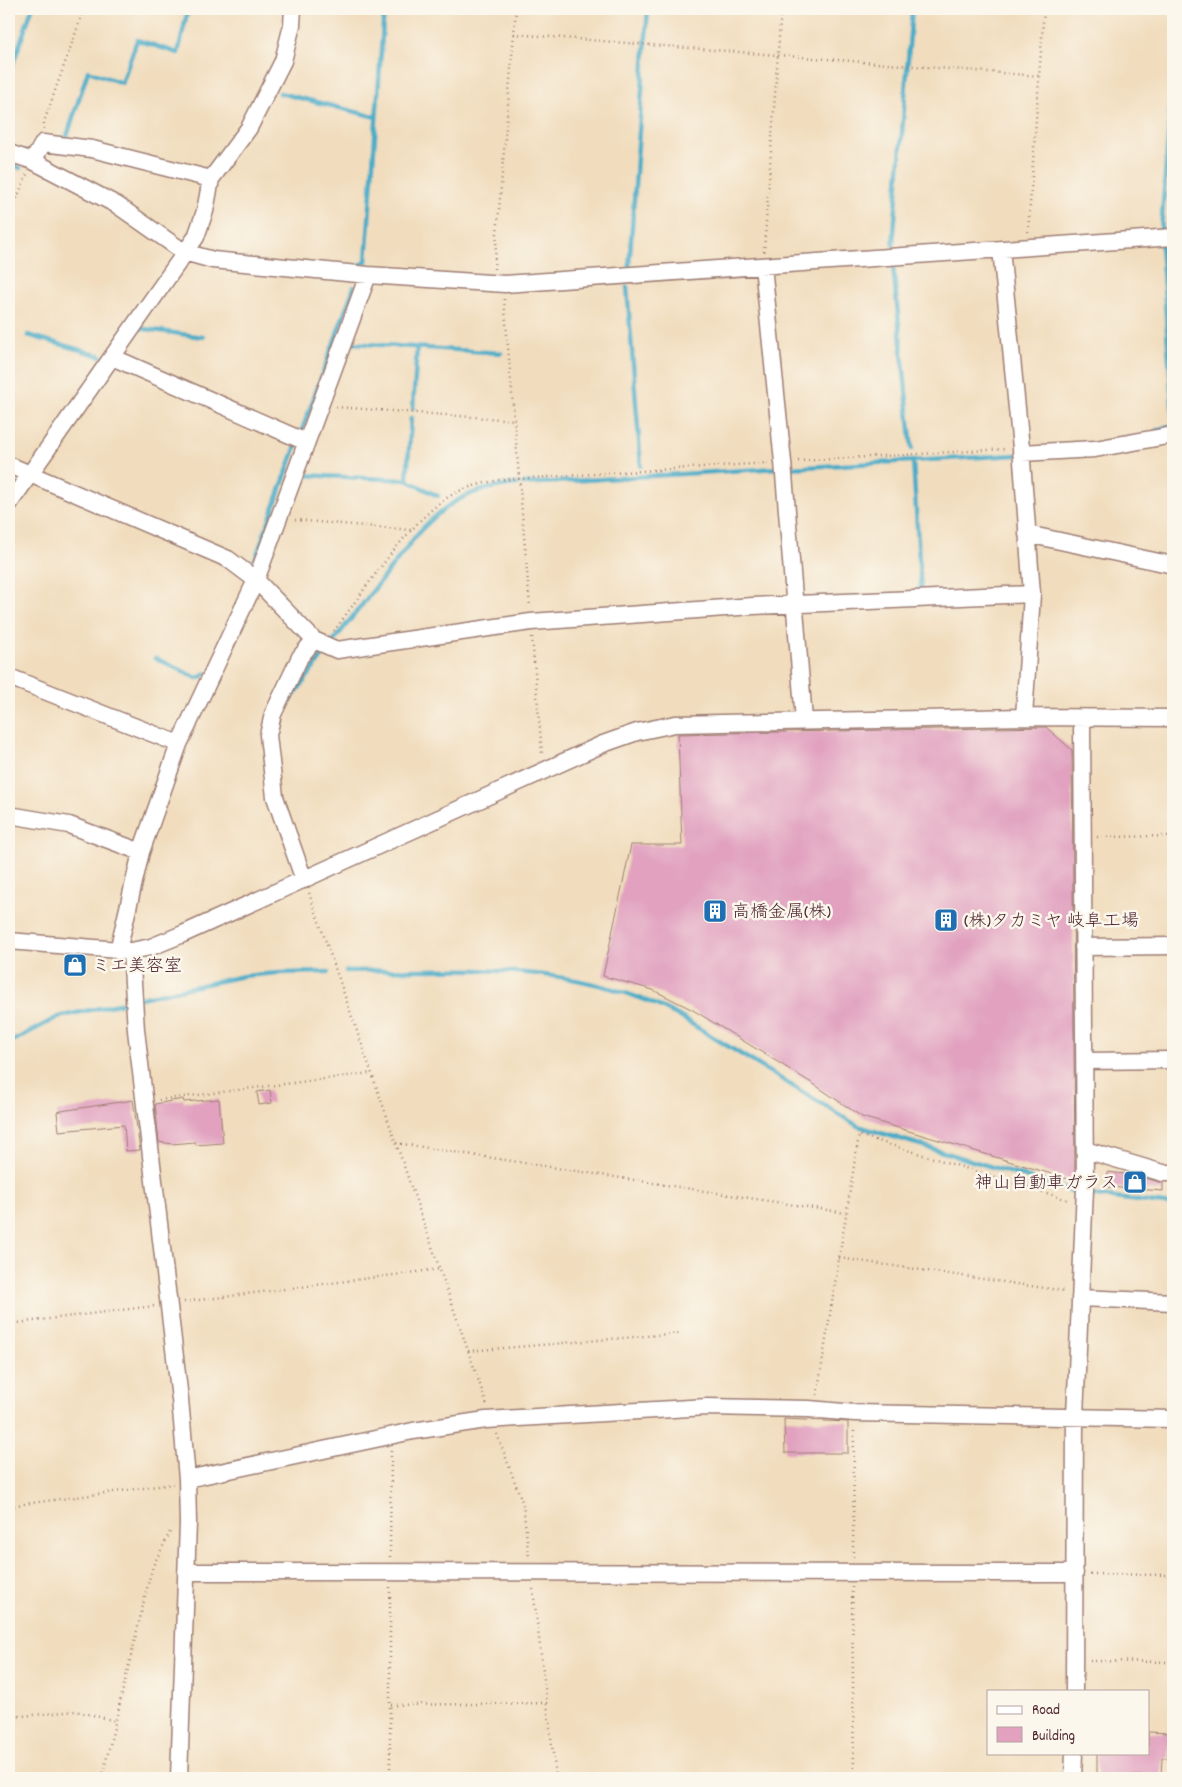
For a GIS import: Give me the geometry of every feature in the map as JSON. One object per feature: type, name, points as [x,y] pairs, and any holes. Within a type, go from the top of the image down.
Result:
[{"type":"street","points":[[9,504],[196,237],[205,210],[211,179],[249,128],[266,98],[283,61],[292,26],[293,9]]},
{"type":"street","points":[[33,161],[44,143],[92,149],[211,179]]},
{"type":"street","points":[[9,153],[33,161],[117,205],[184,252],[213,260],[368,275],[499,284],[1173,237]]},
{"type":"street","points":[[1001,249],[1021,451],[1032,594],[1024,717]]},
{"type":"street","points":[[763,266],[783,462],[804,720]]},
{"type":"street","points":[[179,1778],[188,1512],[187,1480],[145,1101],[124,951],[141,852],[179,744],[256,580],[368,275]]},
{"type":"street","points":[[112,357],[306,442]]},
{"type":"street","points":[[1021,451],[1095,449],[1173,435]]},
{"type":"street","points":[[9,465],[228,560],[256,580],[319,642],[337,650],[531,622],[794,604],[1032,594]]},
{"type":"street","points":[[1027,534],[1173,565]]},
{"type":"street","points":[[304,880],[275,797],[268,735],[273,714],[300,657],[319,642]]},
{"type":"street","points":[[9,677],[179,744]]},
{"type":"street","points":[[9,941],[124,951],[151,947],[304,880],[603,744],[637,732],[675,724],[1024,717],[1082,719],[1173,718]]},
{"type":"street","points":[[1074,1690],[1075,1416],[1085,1150],[1082,719]]},
{"type":"street","points":[[9,815],[69,825],[141,852]]},
{"type":"street","points":[[1083,947],[1173,946]]},
{"type":"street","points":[[1085,1061],[1173,1060]]},
{"type":"street","points":[[1085,1150],[1163,1173],[1173,1173]]},
{"type":"street","points":[[1080,1296],[1173,1302]]},
{"type":"street","points":[[187,1480],[392,1436],[486,1420],[647,1410],[707,1407],[854,1413],[1173,1419]]},
{"type":"street","points":[[186,1572],[1075,1573]]},
{"type":"street","points":[[1074,1754],[1074,1778]]},
{"type":"path","points":[[44,143],[44,122],[84,9]]},
{"type":"path","points":[[516,9],[499,284],[504,307],[542,755],[548,769]]},
{"type":"path","points":[[763,266],[781,9]]},
{"type":"path","points":[[1027,247],[1044,9]]},
{"type":"path","points":[[514,34],[1039,76]]},
{"type":"path","points":[[9,217],[33,161]]},
{"type":"path","points":[[319,406],[514,420]]},
{"type":"path","points":[[319,642],[412,530],[432,510],[455,494],[481,484],[519,479],[783,462],[1021,451]]},
{"type":"path","points":[[278,519],[412,530]]},
{"type":"path","points":[[1082,837],[1173,836]]},
{"type":"path","points":[[145,1101],[371,1073],[304,880]]},
{"type":"path","points":[[814,1410],[859,1135],[1084,1198]]},
{"type":"path","points":[[396,1143],[846,1213]]},
{"type":"path","points":[[839,1258],[1080,1296]]},
{"type":"path","points":[[9,1324],[440,1269]]},
{"type":"path","points":[[468,1351],[682,1333]]},
{"type":"path","points":[[854,1413],[852,1572],[854,1778]]},
{"type":"path","points":[[390,1778],[392,1436]]},
{"type":"path","points":[[9,1506],[187,1480]]},
{"type":"path","points":[[102,1778],[153,1566],[174,1523],[188,1512]]},
{"type":"path","points":[[1075,1573],[1173,1575]]},
{"type":"path","points":[[1075,1661],[1173,1662]]},
{"type":"path","points":[[9,1696],[12,1717],[9,1754]]},
{"type":"path","points":[[390,1705],[547,1703]]},
{"type":"path","points":[[12,1717],[76,1711],[116,1721]]},
{"type":"building","name":"(株)タカミヤ 岐阜工場","points":[[1046,727],[1072,750],[1075,1181],[862,1117],[815,1085],[693,1010],[653,990],[603,976],[631,845],[682,845],[678,734]]},
{"type":"building","points":[[270,1090],[272,1103],[259,1105],[257,1092]]},
{"type":"building","points":[[183,1099],[184,1102],[219,1099],[223,1143],[196,1145],[195,1142],[172,1144],[159,1142],[155,1104]]},
{"type":"building","points":[[133,1100],[140,1150],[126,1151],[124,1125],[59,1131],[57,1112]]},
{"type":"building","name":"神山自動車ガラス","points":[[1108,1172],[1133,1175],[1163,1183],[1163,1191],[1107,1187]]},
{"type":"building","points":[[784,1419],[848,1422],[848,1453],[785,1453]]},
{"type":"building","points":[[1150,1732],[1169,1733],[1168,1758],[1162,1758],[1161,1776],[1141,1778],[1141,1776],[1097,1776],[1097,1754],[1150,1754]]},
{"type":"waterway","points":[[9,75],[32,9]]},
{"type":"waterway","points":[[63,139],[66,139],[88,71],[122,83],[137,40],[178,53],[188,9]]},
{"type":"waterway","points":[[361,264],[366,262],[384,9]]},
{"type":"waterway","points":[[629,268],[648,9]]},
{"type":"waterway","points":[[893,245],[912,9]]},
{"type":"waterway","points":[[1161,231],[1173,69]]},
{"type":"waterway","points":[[280,93],[376,117]]},
{"type":"waterway","points":[[9,163],[20,168]]},
{"type":"waterway","points":[[1161,244],[1173,417]]},
{"type":"waterway","points":[[893,266],[912,449]]},
{"type":"waterway","points":[[301,433],[354,287]]},
{"type":"waterway","points":[[627,287],[641,466]]},
{"type":"waterway","points":[[138,328],[203,337]]},
{"type":"waterway","points":[[28,335],[101,356]]},
{"type":"waterway","points":[[352,343],[501,353]]},
{"type":"waterway","points":[[413,408],[417,347]]},
{"type":"waterway","points":[[407,480],[411,418]]},
{"type":"waterway","points":[[1157,430],[1173,425]]},
{"type":"waterway","points":[[244,562],[252,566],[255,560],[297,443]]},
{"type":"waterway","points":[[789,468],[1017,455]]},
{"type":"waterway","points":[[913,461],[921,592],[916,592]]},
{"type":"waterway","points":[[523,484],[778,468]]},
{"type":"waterway","points":[[303,475],[407,480],[438,496]]},
{"type":"waterway","points":[[332,643],[419,532],[430,521],[463,497],[487,489],[517,484]]},
{"type":"waterway","points":[[267,578],[282,595]]},
{"type":"waterway","points":[[284,709],[326,651]]},
{"type":"waterway","points":[[155,658],[197,678],[205,673]]},
{"type":"waterway","points":[[346,971],[473,970],[515,972],[557,977],[598,985],[638,997],[677,1015],[858,1126],[1081,1194]]},
{"type":"waterway","points":[[141,998],[243,976],[328,972]]},
{"type":"waterway","points":[[9,1043],[58,1017],[123,1003]]},
{"type":"waterway","points":[[1089,1195],[1173,1205]]},
{"type":"place","name":"高橋金属(株)","points":[[715,911]]},
{"type":"place","name":"(株)タカミヤ 岐阜工場","points":[[946,920]]},
{"type":"place","name":"ミエ美容室","points":[[75,965]]},
{"type":"place","name":"神山自動車ガラス","points":[[1135,1182]]}]
